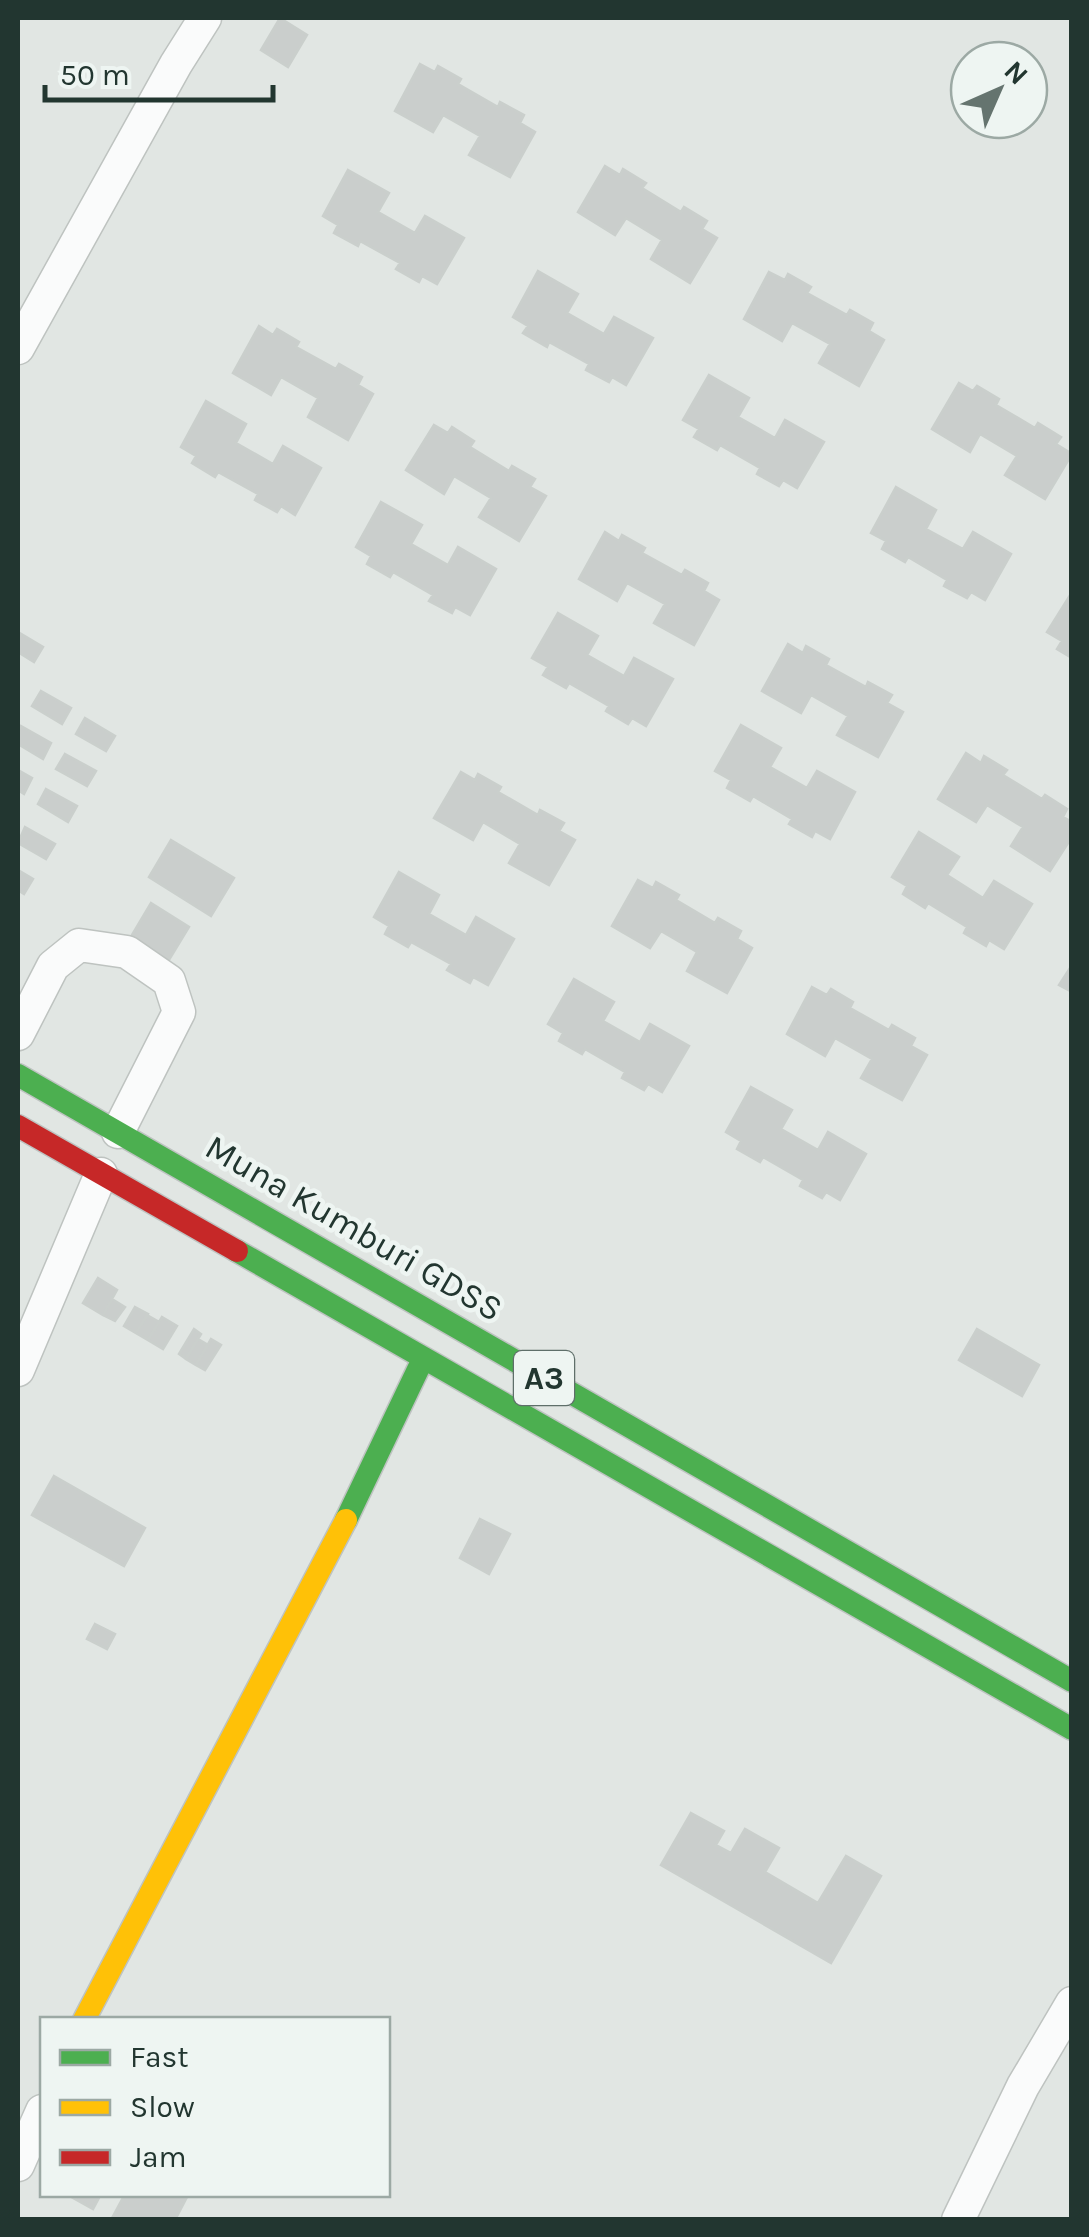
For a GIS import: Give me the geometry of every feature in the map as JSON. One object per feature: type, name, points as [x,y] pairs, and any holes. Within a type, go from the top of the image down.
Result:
[{"type":"main road","name":"Muna Kumburi GDSS","points":[[18,1075],[1072,1681]]},
{"type":"main road","name":"A3","points":[[18,1126],[1072,1729]]},
{"type":"main road","points":[[86,2017],[334,1546],[423,1358]]},
{"type":"street","points":[[18,348],[205,18]]},
{"type":"street","points":[[18,1034],[52,966],[79,946],[126,952],[169,981],[178,1012],[118,1132]]},
{"type":"street","points":[[18,1370],[101,1174]]},
{"type":"street","points":[[958,2220],[1022,2086],[1072,2003]]},
{"type":"street","points":[[18,2165],[40,2115]]},
{"type":"building","points":[[280,18],[307,35],[288,67],[261,50]]},
{"type":"building","points":[[420,64],[435,72],[438,66],[461,79],[458,84],[498,107],[500,102],[524,115],[520,123],[535,132],[510,177],[469,155],[480,136],[443,115],[433,132],[395,111]]},
{"type":"building","points":[[605,166],[620,175],[623,169],[646,183],[642,188],[681,212],[684,207],[707,221],[702,229],[717,238],[690,283],[651,259],[662,240],[626,218],[615,235],[578,212]]},
{"type":"building","points":[[348,170],[389,193],[378,212],[415,233],[425,216],[464,238],[437,284],[422,276],[419,282],[396,269],[400,263],[360,241],[358,246],[334,233],[338,225],[323,216]]},
{"type":"building","points":[[538,271],[578,294],[567,313],[604,334],[614,317],[653,338],[626,385],[612,377],[609,382],[586,370],[589,364],[523,333],[528,326],[513,317]]},
{"type":"building","points":[[769,272],[785,280],[788,274],[811,287],[807,293],[847,315],[850,310],[873,323],[869,331],[884,340],[859,386],[819,363],[830,344],[792,323],[782,341],[744,319]]},
{"type":"building","points":[[259,326],[273,335],[277,329],[299,342],[296,347],[336,369],[339,364],[362,377],[358,385],[373,394],[348,440],[308,417],[318,398],[281,377],[271,395],[233,373]]},
{"type":"building","points":[[709,375],[749,398],[738,417],[775,438],[785,420],[824,442],[797,488],[783,480],[779,486],[757,474],[760,468],[720,445],[717,450],[694,437],[699,429],[683,420]]},
{"type":"building","points":[[959,383],[973,391],[977,386],[999,399],[996,405],[1035,428],[1038,423],[1061,437],[1056,444],[1072,454],[1045,499],[1005,475],[1017,456],[980,434],[970,452],[932,429]]},
{"type":"building","points":[[206,401],[246,424],[236,443],[273,464],[283,446],[321,468],[295,515],[281,506],[277,512],[255,500],[258,494],[192,463],[196,456],[181,447]]},
{"type":"building","points":[[434,425],[448,433],[452,427],[474,441],[470,447],[509,471],[512,466],[535,479],[530,487],[546,496],[519,541],[479,517],[491,498],[454,476],[444,494],[406,470]]},
{"type":"building","points":[[896,487],[936,510],[926,529],[963,549],[973,532],[1011,554],[985,600],[971,592],[967,598],[944,586],[947,580],[908,557],[905,562],[882,549],[886,541],[871,533]]},
{"type":"building","points":[[381,502],[422,525],[411,544],[448,565],[458,547],[496,569],[470,615],[455,607],[452,613],[429,601],[433,595],[393,572],[390,577],[367,564],[371,556],[356,547]]},
{"type":"building","points":[[605,532],[619,541],[622,535],[645,548],[642,553],[682,575],[685,570],[708,583],[704,591],[719,600],[694,645],[654,623],[665,604],[627,583],[617,601],[579,579]]},
{"type":"building","points":[[1072,592],[1072,658],[1057,649],[1062,641],[1047,632]]},
{"type":"building","points":[[558,613],[598,636],[587,655],[624,676],[634,658],[673,679],[646,726],[632,718],[628,724],[606,711],[609,706],[569,683],[566,688],[543,675],[548,667],[532,658]]},
{"type":"building","points":[[18,632],[43,647],[34,662],[18,652]]},
{"type":"building","points":[[788,644],[803,653],[806,646],[829,659],[826,665],[866,687],[868,682],[892,695],[887,703],[903,712],[878,757],[837,735],[848,716],[811,695],[801,713],[762,691]]},
{"type":"building","points":[[41,691],[71,708],[62,724],[32,706]]},
{"type":"building","points":[[85,718],[115,736],[106,751],[76,734]]},
{"type":"building","points":[[741,725],[781,748],[770,767],[807,788],[817,771],[855,792],[830,839],[815,831],[812,837],[789,824],[792,819],[753,796],[750,801],[727,788],[731,780],[715,771]]},
{"type":"building","points":[[21,726],[51,743],[43,759],[18,744]]},
{"type":"building","points":[[966,753],[981,763],[984,756],[1007,770],[1003,775],[1067,809],[1063,817],[1072,822],[1072,837],[1050,871],[1011,846],[1023,827],[987,805],[976,822],[938,799]]},
{"type":"building","points":[[65,754],[96,771],[87,786],[56,769]]},
{"type":"building","points":[[18,770],[32,778],[24,794],[18,790]]},
{"type":"building","points":[[461,772],[475,780],[478,774],[501,787],[498,792],[538,815],[540,810],[564,823],[559,831],[575,840],[549,885],[509,863],[520,844],[483,822],[473,840],[434,818]]},
{"type":"building","points":[[46,789],[77,806],[68,822],[38,804]]},
{"type":"building","points":[[25,827],[55,844],[46,859],[18,843]]},
{"type":"building","points":[[919,832],[959,857],[947,875],[983,898],[994,881],[1032,904],[1004,949],[989,940],[986,946],[964,933],[967,927],[928,903],[925,908],[903,894],[907,886],[892,877]]},
{"type":"building","points":[[171,840],[234,878],[211,916],[149,877]]},
{"type":"building","points":[[18,870],[33,879],[24,894],[18,890]]},
{"type":"building","points":[[399,872],[439,895],[429,914],[466,935],[476,917],[514,939],[488,985],[473,977],[470,983],[447,970],[451,964],[411,942],[408,947],[385,934],[389,926],[374,917]]},
{"type":"building","points":[[638,880],[653,888],[656,882],[679,895],[676,900],[715,923],[718,918],[741,931],[737,939],[752,948],[727,993],[687,971],[697,952],[661,931],[650,948],[612,926]]},
{"type":"building","points":[[151,903],[189,927],[161,973],[123,950]]},
{"type":"building","points":[[1072,965],[1072,992],[1059,985]]},
{"type":"building","points":[[574,979],[614,1002],[603,1021],[640,1042],[650,1024],[689,1046],[662,1092],[648,1084],[644,1090],[622,1078],[625,1072],[585,1049],[582,1054],[559,1041],[563,1033],[548,1024]]},
{"type":"building","points":[[812,987],[827,995],[831,989],[853,1002],[850,1008],[889,1030],[892,1025],[915,1038],[911,1046],[927,1055],[902,1100],[861,1078],[872,1059],[835,1038],[825,1056],[787,1034]]},
{"type":"building","points":[[751,1087],[792,1110],[781,1129],[818,1150],[828,1132],[866,1154],[840,1200],[826,1192],[822,1198],[800,1186],[803,1180],[763,1157],[760,1162],[737,1149],[741,1141],[726,1132]]},
{"type":"building","points":[[98,1278],[117,1290],[103,1315],[83,1303]]},
{"type":"building","points":[[112,1299],[125,1307],[115,1321],[103,1315]]},
{"type":"building","points":[[135,1307],[148,1314],[136,1333],[124,1326]]},
{"type":"building","points":[[147,1315],[159,1322],[148,1340],[136,1333]]},
{"type":"building","points":[[162,1317],[177,1326],[163,1349],[148,1340]]},
{"type":"building","points":[[194,1329],[201,1334],[186,1359],[179,1354]]},
{"type":"building","points":[[977,1329],[1039,1365],[1022,1396],[959,1360]]},
{"type":"building","points":[[198,1339],[208,1345],[196,1365],[186,1359]]},
{"type":"building","points":[[211,1339],[221,1345],[205,1370],[196,1365]]},
{"type":"building","points":[[54,1476],[145,1528],[124,1566],[32,1515]]},
{"type":"building","points":[[480,1519],[510,1534],[489,1574],[460,1558]]},
{"type":"building","points":[[95,1624],[115,1634],[107,1649],[87,1639]]},
{"type":"building","points":[[691,1813],[724,1831],[716,1845],[731,1853],[745,1829],[779,1848],[765,1872],[818,1903],[846,1856],[881,1876],[831,1963],[661,1865]]},
{"type":"building","points":[[71,2197],[99,2197],[93,2209]]},
{"type":"building","points":[[123,2197],[187,2197],[175,2220],[111,2220]]},
{"type":"traffic: fast","points":[[18,1075],[1072,1681]]},
{"type":"traffic: fast","points":[[237,1251],[1072,1729]]},
{"type":"traffic: fast","points":[[346,1520],[423,1359]]},
{"type":"traffic: slow","points":[[86,2017],[346,1520]]},
{"type":"traffic: jam","points":[[18,1126],[237,1251]]}]
